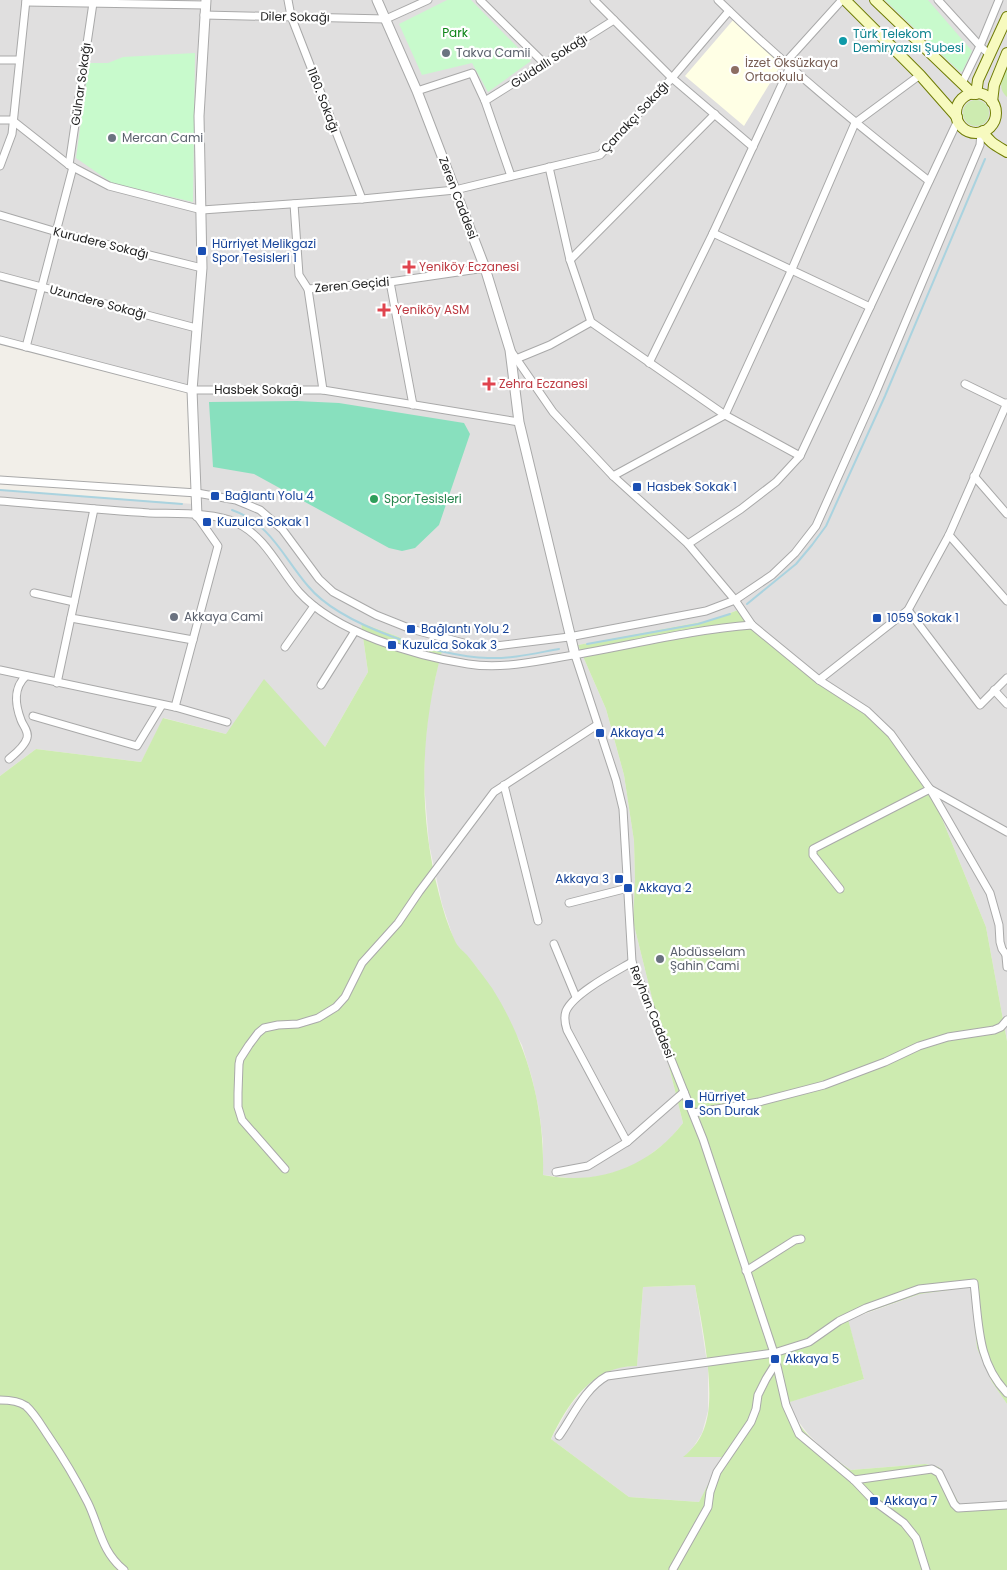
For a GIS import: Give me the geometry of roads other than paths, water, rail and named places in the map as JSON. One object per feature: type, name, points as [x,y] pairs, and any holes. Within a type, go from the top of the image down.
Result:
[{"type":"main road","points":[[843,0],[920,75],[958,118],[964,129],[969,131],[982,132],[993,123],[996,112],[994,85],[1007,54]]},
{"type":"main road","points":[[875,0],[974,94]]},
{"type":"main road","points":[[974,94],[978,80],[1007,17]]},
{"type":"main road","points":[[958,118],[957,108],[959,103],[967,96],[974,94],[984,95],[1007,116]]},
{"type":"main road","points":[[982,132],[994,144],[1007,152]]},
{"type":"street","name":"1160. Sokağı","points":[[288,0],[291,16],[362,199]]},
{"type":"street","name":"Zeren Caddesi","points":[[377,0],[417,91],[485,268],[510,350],[519,422],[574,655]]},
{"type":"street","points":[[386,19],[428,0]]},
{"type":"street","points":[[480,0],[545,64]]},
{"type":"street","points":[[594,0],[672,78],[753,147]]},
{"type":"street","points":[[718,0],[788,65],[855,123],[929,181]]},
{"type":"street","points":[[649,363],[713,234],[788,65],[843,0]]},
{"type":"street","points":[[938,0],[990,55]]},
{"type":"street","points":[[962,83],[980,46],[998,0]]},
{"type":"street","points":[[0,166],[12,134],[18,60],[26,1],[93,3],[206,2],[199,116],[202,268],[192,390],[197,516],[218,546],[175,707]]},
{"type":"street","name":"Gülnar Sokağı","points":[[26,347],[71,166],[93,3]]},
{"type":"street","name":"Çanakçı Sokağı","points":[[12,120],[71,166],[109,186],[202,210],[362,199],[455,190],[600,155],[672,78],[729,11]]},
{"type":"street","name":"Diler Sokağı","points":[[204,15],[386,19]]},
{"type":"street","name":"Güldallı Sokağı","points":[[485,102],[614,20]]},
{"type":"street","points":[[0,60],[18,60]]},
{"type":"street","points":[[417,91],[472,73],[485,102],[511,176]]},
{"type":"street","points":[[613,476],[725,415],[792,269],[855,123],[920,75]]},
{"type":"street","points":[[570,260],[715,114]]},
{"type":"street","points":[[688,544],[741,509],[776,482],[800,456],[958,118]]},
{"type":"street","points":[[0,120],[12,120]]},
{"type":"street","points":[[0,480],[197,493],[236,500],[260,510],[282,529],[319,579],[333,592],[376,615],[411,629],[472,644],[496,646],[569,637],[706,611],[735,600],[778,570],[795,553],[816,526],[891,356],[980,145],[982,132]]},
{"type":"street","points":[[549,167],[570,260],[592,322],[725,415],[800,456]]},
{"type":"street","points":[[294,204],[299,275],[308,289],[323,390]]},
{"type":"street","name":"Kurudere Sokağı","points":[[0,215],[56,232],[202,268]]},
{"type":"street","points":[[713,234],[792,269],[870,307]]},
{"type":"street","name":"Zeren Geçidi","points":[[308,289],[390,282],[485,268]]},
{"type":"street","name":"Uzundere Sokağı","points":[[0,276],[196,328]]},
{"type":"street","points":[[390,282],[412,405]]},
{"type":"street","points":[[516,359],[550,345],[592,322]]},
{"type":"street","name":"Hasbek Sokağı","points":[[0,340],[192,390],[323,390],[519,422]]},
{"type":"street","points":[[510,350],[553,412],[613,476],[688,544],[735,600],[752,625],[819,680],[867,711],[891,734],[930,789],[990,893],[999,925],[1000,942],[1007,956],[1007,967]]},
{"type":"street","points":[[819,680],[908,610],[949,535],[1007,403],[965,384]]},
{"type":"street","points":[[974,476],[1007,514]]},
{"type":"street","points":[[0,501],[230,520],[248,530],[266,547],[293,584],[314,606],[329,617],[355,631],[405,649],[450,661],[476,665],[511,665],[695,632],[752,625]]},
{"type":"street","points":[[57,683],[94,509]]},
{"type":"street","points":[[949,535],[1007,601]]},
{"type":"street","points":[[34,593],[74,602]]},
{"type":"street","points":[[285,647],[314,606]]},
{"type":"street","points":[[908,610],[980,705],[1007,678]]},
{"type":"street","points":[[71,618],[193,640]]},
{"type":"street","points":[[321,685],[355,631]]},
{"type":"street","name":"Reyhan Caddesi","points":[[574,655],[616,780],[623,809],[632,962],[703,1139],[775,1359],[786,1405],[799,1434],[854,1480],[874,1501],[904,1523],[916,1538],[926,1570]]},
{"type":"street","points":[[0,670],[175,707],[227,722]]},
{"type":"street","points":[[9,760],[25,743],[28,737],[21,720],[16,696],[20,681],[26,676]]},
{"type":"street","points":[[994,690],[1007,704]]},
{"type":"street","points":[[33,716],[137,746],[162,705]]},
{"type":"street","points":[[285,1169],[242,1120],[238,1107],[240,1059],[258,1033],[264,1028],[298,1024],[318,1018],[336,1007],[345,997],[362,963],[398,923],[494,792],[597,725]]},
{"type":"street","points":[[504,785],[538,921]]},
{"type":"street","points":[[930,789],[1007,832]]},
{"type":"street","points":[[840,889],[813,855],[812,850],[930,789]]},
{"type":"street","points":[[569,903],[628,888]]},
{"type":"street","points":[[554,944],[576,997]]},
{"type":"street","points":[[627,1142],[568,1030],[565,1016],[567,1009],[576,997],[632,962]]},
{"type":"street","points":[[693,1113],[759,1102],[824,1086],[885,1062],[919,1046],[948,1037],[994,1030],[1001,1027],[1007,1020]]},
{"type":"street","points":[[556,1172],[588,1166],[627,1142],[684,1092]]},
{"type":"street","points":[[746,1271],[795,1240],[801,1239]]},
{"type":"street","points":[[559,1436],[591,1388],[607,1376],[775,1359],[809,1342],[840,1321],[866,1308],[919,1289],[974,1283],[980,1339],[987,1366],[999,1385],[1007,1393]]},
{"type":"street","points":[[673,1569],[708,1507],[710,1492],[717,1472],[751,1422],[756,1410],[758,1395],[775,1359]]},
{"type":"street","points":[[0,1400],[11,1400],[25,1405],[40,1423],[66,1463],[89,1505],[106,1550],[114,1562],[124,1570]]},
{"type":"street","points":[[854,1480],[932,1469],[940,1474],[954,1504],[958,1508],[1007,1505]]},
{"type":"waterway","points":[[747,604],[796,564],[826,526],[885,396],[985,159]]},
{"type":"waterway","points":[[0,490],[182,504]]},
{"type":"waterway","points":[[232,510],[245,516],[267,533],[308,586],[323,600],[343,614],[366,626],[418,645],[467,656],[506,658],[559,649]]},
{"type":"waterway","points":[[587,644],[698,624],[730,614]]},
{"type":"place","name":"Türk Telekom Demiryazısı Şubesi","points":[[843,41]]},
{"type":"place","name":"Takva Camii","points":[[446,53]]},
{"type":"place","name":"İzzet Öksüzkaya Ortaokulu","points":[[735,70]]},
{"type":"place","name":"Mercan Cami","points":[[112,138]]},
{"type":"place","name":"Hürriyet Melikgazi Spor Tesisleri 1","points":[[202,251]]},
{"type":"place","name":"Yeniköy Eczanesi","points":[[409,267]]},
{"type":"place","name":"Yeniköy ASM","points":[[384,310]]},
{"type":"place","name":"Zehra Eczanesi","points":[[489,384]]},
{"type":"place","name":"Hasbek Sokak 1","points":[[637,487]]},
{"type":"place","name":"Bağlantı Yolu 4","points":[[215,496]]},
{"type":"place","name":"Spor Tesisleri","points":[[374,499]]},
{"type":"place","name":"Kuzulca Sokak 1","points":[[207,522]]},
{"type":"place","name":"Akkaya Cami","points":[[174,617]]},
{"type":"place","name":"1059 Sokak 1","points":[[877,618]]},
{"type":"place","name":"Bağlantı Yolu 2","points":[[411,629]]},
{"type":"place","name":"Kuzulca Sokak 3","points":[[392,645]]},
{"type":"place","name":"Akkaya 4","points":[[600,733]]},
{"type":"place","name":"Akkaya 3","points":[[619,879]]},
{"type":"place","name":"Akkaya 2","points":[[628,888]]},
{"type":"place","name":"Abdüsselam Şahin Cami","points":[[660,959]]},
{"type":"place","name":"Hürriyet Son Durak","points":[[689,1104]]},
{"type":"place","name":"Akkaya 5","points":[[775,1359]]},
{"type":"place","name":"Akkaya 7","points":[[874,1501]]},
{"type":"park label","name":"Park","points":[[455,33]]}]
